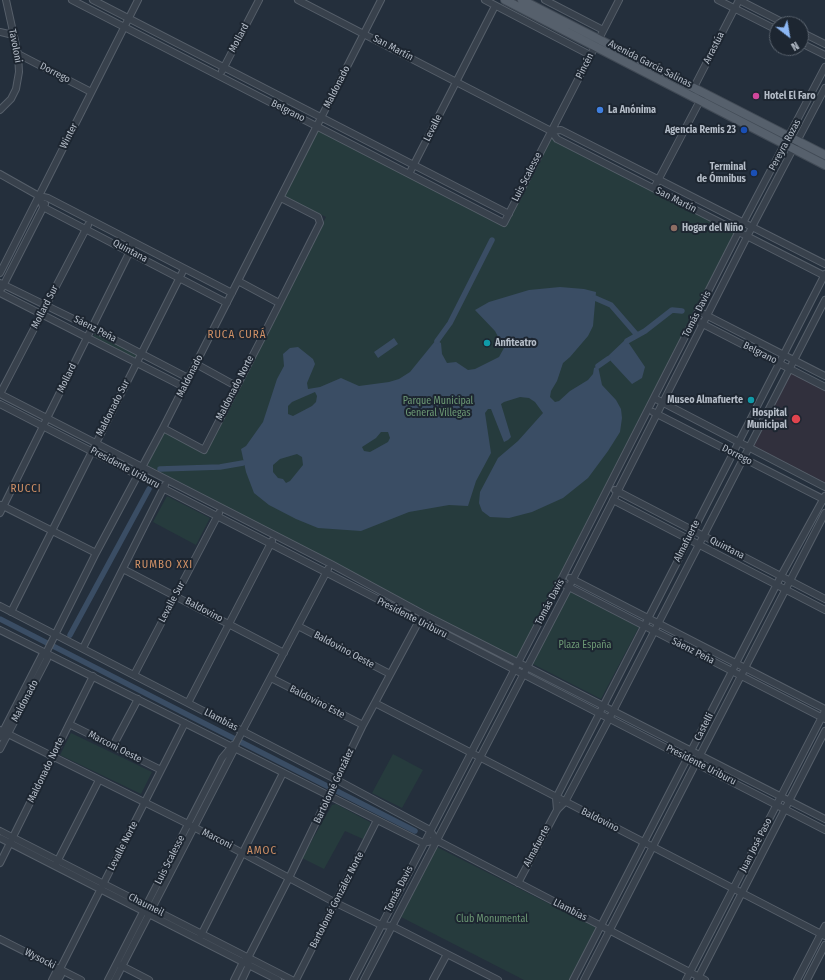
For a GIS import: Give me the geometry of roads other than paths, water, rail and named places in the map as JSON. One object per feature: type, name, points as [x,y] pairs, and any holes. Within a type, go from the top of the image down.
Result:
[{"type":"main road","name":"Avenida García Salinas","points":[[505,0],[825,165]]},
{"type":"main road","name":"Avenida García Salinas","points":[[522,0],[825,155]]},
{"type":"street","name":"Tavoloni","points":[[0,110],[11,99],[16,89],[19,72],[18,54],[6,0]]},
{"type":"street","name":"Belgrano","points":[[72,0],[504,223]]},
{"type":"street","name":"Belgrano","points":[[93,0],[414,164],[508,214]]},
{"type":"street","name":"Winter","points":[[0,273],[138,0]]},
{"type":"street","name":"Mollard","points":[[219,76],[259,0]]},
{"type":"street","name":"San Martín","points":[[298,0],[551,132],[557,139],[825,275]]},
{"type":"street","name":"Maldonado","points":[[0,749],[2,733],[47,659],[47,651],[53,638],[96,553],[196,364],[381,0]]},
{"type":"street","points":[[484,0],[590,55]]},
{"type":"street","points":[[545,0],[603,30]]},
{"type":"street","name":"Pincén","points":[[551,132],[619,0]]},
{"type":"street","points":[[718,0],[769,26]]},
{"type":"street","points":[[739,0],[770,16]]},
{"type":"street","name":"Arrastúa","points":[[690,96],[739,0]]},
{"type":"street","name":"Levalle","points":[[409,174],[495,6]]},
{"type":"street","points":[[0,32],[13,35]]},
{"type":"street","points":[[809,36],[825,44]]},
{"type":"street","points":[[809,47],[825,55]]},
{"type":"street","name":"Dorrego","points":[[18,54],[91,92]]},
{"type":"street","name":"Pereyra Rozas","points":[[743,223],[825,67]]},
{"type":"street","name":"Pereyra Rozas","points":[[752,227],[825,88]]},
{"type":"street","points":[[654,188],[704,93]]},
{"type":"street","name":"San Martín","points":[[551,132],[561,130],[825,264]]},
{"type":"street","name":"Luis Scalesse","points":[[504,223],[551,132]]},
{"type":"street","name":"Quintana","points":[[0,174],[39,196],[48,198],[232,293]]},
{"type":"street","points":[[39,196],[43,207]]},
{"type":"street","points":[[0,293],[2,284],[48,198]]},
{"type":"street","name":"Maldonado Norte","points":[[163,428],[204,450],[318,227],[320,219],[281,198]]},
{"type":"street","name":"Quintana","points":[[43,207],[227,302]]},
{"type":"street","name":"Mollard Sur","points":[[0,394],[90,220]]},
{"type":"street","name":"Tomás Davis","points":[[353,980],[609,487],[743,223]]},
{"type":"street","name":"Tomás Davis","points":[[364,980],[478,757],[569,587],[752,227]]},
{"type":"street","name":"Mollard","points":[[0,513],[2,505],[88,337],[134,243]]},
{"type":"street","name":"Maldonado Sur","points":[[11,612],[184,269]]},
{"type":"street","name":"Almafuerte","points":[[556,798],[825,275]]},
{"type":"street","points":[[238,281],[279,303]]},
{"type":"street","name":"Sáenz Peña","points":[[2,284],[46,304],[188,378]]},
{"type":"street","name":"Sáenz Peña","points":[[0,293],[184,387]]},
{"type":"street","name":"Almafuerte","points":[[518,883],[557,810],[565,802],[610,719],[825,300]]},
{"type":"street","name":"Belgrano","points":[[698,312],[825,376]]},
{"type":"street","name":"Belgrano","points":[[694,320],[825,387]]},
{"type":"street","points":[[196,364],[236,386]]},
{"type":"street","name":"Presidente Uriburu","points":[[0,394],[331,564],[423,614],[825,819]]},
{"type":"street","name":"Dorrego","points":[[654,398],[825,487]]},
{"type":"street","name":"Presidente Uriburu","points":[[0,404],[218,516],[419,622],[825,830]]},
{"type":"street","name":"Dorrego","points":[[648,409],[824,499]]},
{"type":"street","points":[[82,648],[164,489],[167,480]]},
{"type":"street","name":"Quintana","points":[[609,487],[825,599]]},
{"type":"street","name":"Castelli","points":[[573,980],[776,585],[824,499]]},
{"type":"street","name":"Quintana","points":[[613,500],[825,610]]},
{"type":"street","points":[[2,505],[96,553]]},
{"type":"street","name":"Levalle Sur","points":[[134,675],[222,508]]},
{"type":"street","name":"Castelli","points":[[584,980],[825,513]]},
{"type":"street","points":[[188,703],[274,536]]},
{"type":"street","name":"Luis Scalesse","points":[[108,980],[119,965],[191,826],[241,735],[331,564]]},
{"type":"street","name":"Baldovino","points":[[123,569],[176,595],[284,653]]},
{"type":"street","name":"Sáenz Peña","points":[[564,574],[825,710]]},
{"type":"street","name":"Sáenz Peña","points":[[560,582],[823,718]]},
{"type":"street","name":"Llambías","points":[[0,606],[53,638],[82,648],[188,703],[241,735],[430,830]]},
{"type":"street","name":"Bartolomé González","points":[[234,980],[289,878],[331,794],[363,725],[423,614]]},
{"type":"street","name":"Baldovino Oeste","points":[[298,626],[390,674]]},
{"type":"street","name":"Llambías","points":[[0,630],[47,651],[185,723],[234,746],[283,773],[331,794],[377,820],[423,843]]},
{"type":"street","name":"Maldonado Norte","points":[[0,863],[93,676]]},
{"type":"street","name":"Baldovino Este","points":[[271,678],[363,725]]},
{"type":"street","points":[[113,746],[138,699]]},
{"type":"street","name":"Baldovino","points":[[375,703],[823,935]]},
{"type":"street","name":"Juan José Paso","points":[[686,980],[823,718],[825,710]]},
{"type":"street","name":"Levalle Norte","points":[[52,980],[56,972],[60,970],[185,723]]},
{"type":"street","name":"Marconi Oeste","points":[[69,724],[161,770]]},
{"type":"street","name":"Juan José Paso","points":[[698,978],[825,731]]},
{"type":"street","name":"Marconi","points":[[2,733],[191,826],[336,903],[381,925],[392,926],[498,980]]},
{"type":"street","points":[[200,937],[283,773]]},
{"type":"street","points":[[57,864],[99,780]]},
{"type":"street","points":[[556,798],[557,810]]},
{"type":"street","name":"Bartolomé González Norte","points":[[296,980],[377,820]]},
{"type":"street","points":[[423,843],[436,840],[430,830]]},
{"type":"street","name":"Chaumeil","points":[[0,831],[11,840],[245,960],[292,980]]},
{"type":"street","name":"Chaumeil","points":[[0,838],[11,840]]},
{"type":"street","name":"Llambías","points":[[436,840],[690,972],[698,978],[705,980]]},
{"type":"street","points":[[797,980],[823,935],[825,926]]},
{"type":"street","name":"Wysocki","points":[[0,939],[81,980]]},
{"type":"street","points":[[807,980],[825,945]]},
{"type":"street","points":[[433,980],[447,954]]},
{"type":"street","name":"Chaumeil","points":[[245,960],[249,965],[278,980]]},
{"type":"street","points":[[119,965],[149,980]]},
{"type":"street","name":"Luis Scalesse","points":[[115,980],[119,965]]},
{"type":"street","points":[[242,980],[249,965]]},
{"type":"street","name":"Levalle Norte","points":[[58,980],[61,975],[60,970]]},
{"type":"water","points":[[560,287],[584,289],[596,292],[593,326],[588,336],[563,363],[557,381],[551,391],[550,397],[555,402],[559,401],[570,391],[588,380],[593,374],[594,368],[598,366],[602,385],[616,400],[621,409],[622,418],[620,432],[608,451],[588,478],[563,498],[532,512],[509,518],[490,517],[482,511],[479,503],[480,492],[498,458],[518,441],[543,413],[535,402],[529,398],[520,397],[501,404],[511,437],[504,442],[491,409],[488,409],[485,413],[491,453],[476,481],[468,506],[449,505],[409,512],[361,531],[318,528],[296,519],[269,505],[254,493],[246,472],[241,449],[246,446],[263,422],[277,379],[284,366],[283,354],[290,348],[298,347],[313,359],[315,364],[307,383],[308,389],[320,387],[341,378],[359,386],[389,382],[399,379],[410,372],[436,340],[441,343],[442,354],[447,363],[456,362],[468,370],[475,369],[499,357],[504,348],[495,331],[475,310],[489,302],[529,290]],"holes":[[[315,392],[317,396],[316,402],[312,406],[293,416],[288,414],[288,406],[292,402]],[[381,432],[388,432],[390,438],[388,442],[370,452],[364,451],[362,447],[376,438]],[[297,454],[302,457],[303,465],[290,481],[286,483],[283,479],[278,478],[273,472],[273,465],[280,459]]]},
{"type":"water","points":[[394,338],[398,344],[378,358],[374,352]]},
{"type":"water","points":[[626,339],[645,367],[642,378],[632,384],[607,357]]},
{"type":"waterway","points":[[437,341],[450,323],[492,240]]},
{"type":"waterway","points":[[595,298],[611,305],[637,335]]},
{"type":"waterway","points":[[627,341],[645,331],[672,310],[682,311]]},
{"type":"waterway","points":[[598,366],[608,359]]},
{"type":"waterway","points":[[160,469],[220,467],[243,463]]},
{"type":"waterway","points":[[70,635],[149,489]]},
{"type":"waterway","points":[[0,619],[415,831]]},
{"type":"place","name":"Hotel El Faro","points":[[756,96]]},
{"type":"place","name":"La Anónima","points":[[600,110]]},
{"type":"place","name":"Agencia Remis 23","points":[[744,130]]},
{"type":"place","name":"Terminal de Ómnibus","points":[[754,173]]},
{"type":"place","name":"Hogar del Niño","points":[[674,228]]},
{"type":"place","name":"Anfiteatro","points":[[487,343]]},
{"type":"place","name":"Museo Almafuerte","points":[[751,400]]},
{"type":"place","name":"Hospital Municipal","points":[[796,419]]},
{"type":"district","name":"RUCA CURÁ","points":[[237,335]]},
{"type":"district","name":"RUCCI","points":[[26,489]]},
{"type":"district","name":"RUMBO XXI","points":[[164,565]]},
{"type":"district","name":"AMOC","points":[[262,851]]},
{"type":"park label","name":"Parque Municipal General Villegas","points":[[438,406]]},
{"type":"park label","name":"Plaza España","points":[[585,645]]},
{"type":"park label","name":"Club Monumental","points":[[492,919]]}]
